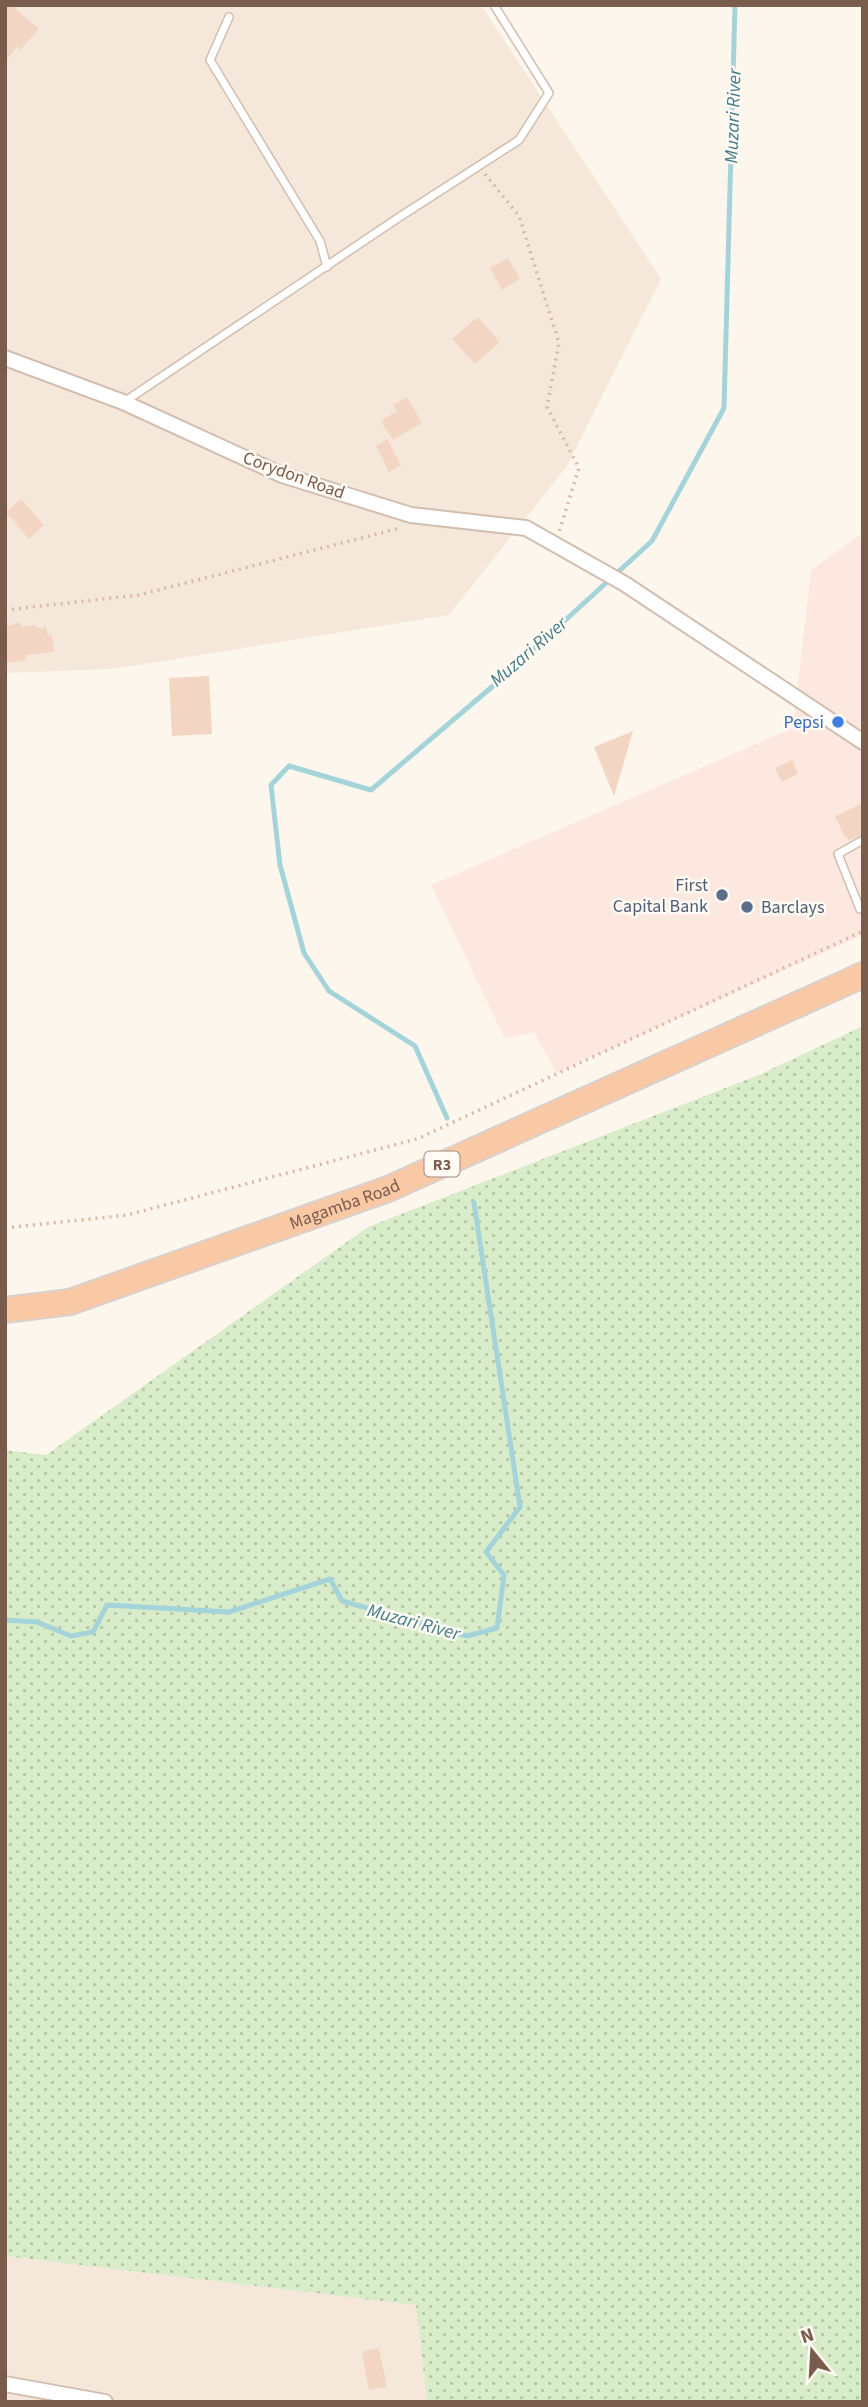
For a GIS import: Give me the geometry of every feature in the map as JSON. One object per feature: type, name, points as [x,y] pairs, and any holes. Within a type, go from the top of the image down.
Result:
[{"type":"highway","name":"Magamba Road","points":[[5,1310],[70,1302],[387,1189],[863,975]]},
{"type":"street","name":"Corydon Road","points":[[5,358],[123,402],[282,475],[411,515],[526,528],[625,584],[863,743]]},
{"type":"street","points":[[5,2384],[105,2402]]},
{"type":"lane","points":[[123,402],[519,140],[549,93],[494,5]]},
{"type":"lane","points":[[229,17],[210,60],[320,242],[327,267]]},
{"type":"lane","points":[[862,910],[838,854],[863,840]]},
{"type":"path","points":[[480,167],[519,216],[559,343],[547,407],[579,468],[558,537],[558,545]]},
{"type":"path","points":[[5,610],[139,595],[398,530],[411,515]]},
{"type":"path","points":[[5,1228],[127,1215],[417,1139],[863,931]]},
{"type":"shaded area","points":[[5,5],[481,5],[661,279],[567,466],[449,615],[113,669],[5,673]]},
{"type":"shaded area","points":[[863,533],[863,935],[556,1073],[534,1032],[505,1039],[431,885],[793,728],[811,570]]},
{"type":"shaded area","points":[[5,2256],[417,2305],[427,2402],[5,2402]]},
{"type":"green space","points":[[863,1026],[863,2402],[427,2402],[416,2305],[5,2256],[5,1450],[46,1455],[368,1227],[759,1075]]},
{"type":"building","points":[[5,5],[11,5],[39,29],[20,50],[17,47],[5,62]]},
{"type":"building","points":[[508,258],[520,279],[502,290],[490,268]]},
{"type":"building","points":[[478,317],[500,342],[475,364],[452,339]]},
{"type":"building","points":[[407,397],[422,423],[393,440],[381,421],[397,411],[393,405]]},
{"type":"building","points":[[387,439],[401,465],[389,472],[376,446]]},
{"type":"building","points":[[21,499],[44,525],[29,539],[6,512]]},
{"type":"building","points":[[19,622],[22,627],[46,627],[48,636],[52,635],[54,652],[26,655],[26,660],[5,663],[5,627]]},
{"type":"building","points":[[209,676],[212,734],[172,736],[169,678]]},
{"type":"building","points":[[633,731],[614,796],[594,747]]},
{"type":"building","points":[[792,760],[798,774],[782,782],[775,768]]},
{"type":"building","points":[[863,803],[863,834],[849,841],[835,816]]},
{"type":"building","points":[[379,2348],[387,2387],[369,2390],[362,2352]]},
{"type":"waterway","name":"Muzari River","points":[[447,1118],[415,1046],[329,991],[304,953],[280,865],[271,785],[289,766],[371,790],[493,686],[652,541],[724,408],[735,5]]},
{"type":"waterway","name":"Muzari River","points":[[5,1620],[37,1622],[71,1636],[93,1632],[107,1605],[229,1612],[330,1579],[342,1601],[467,1636],[497,1628],[504,1575],[486,1552],[520,1507],[474,1203]]},
{"type":"place","name":"Pepsi","points":[[838,722]]},
{"type":"place","name":"First Capital Bank","points":[[722,895]]},
{"type":"place","name":"Barclays","points":[[747,907]]}]
